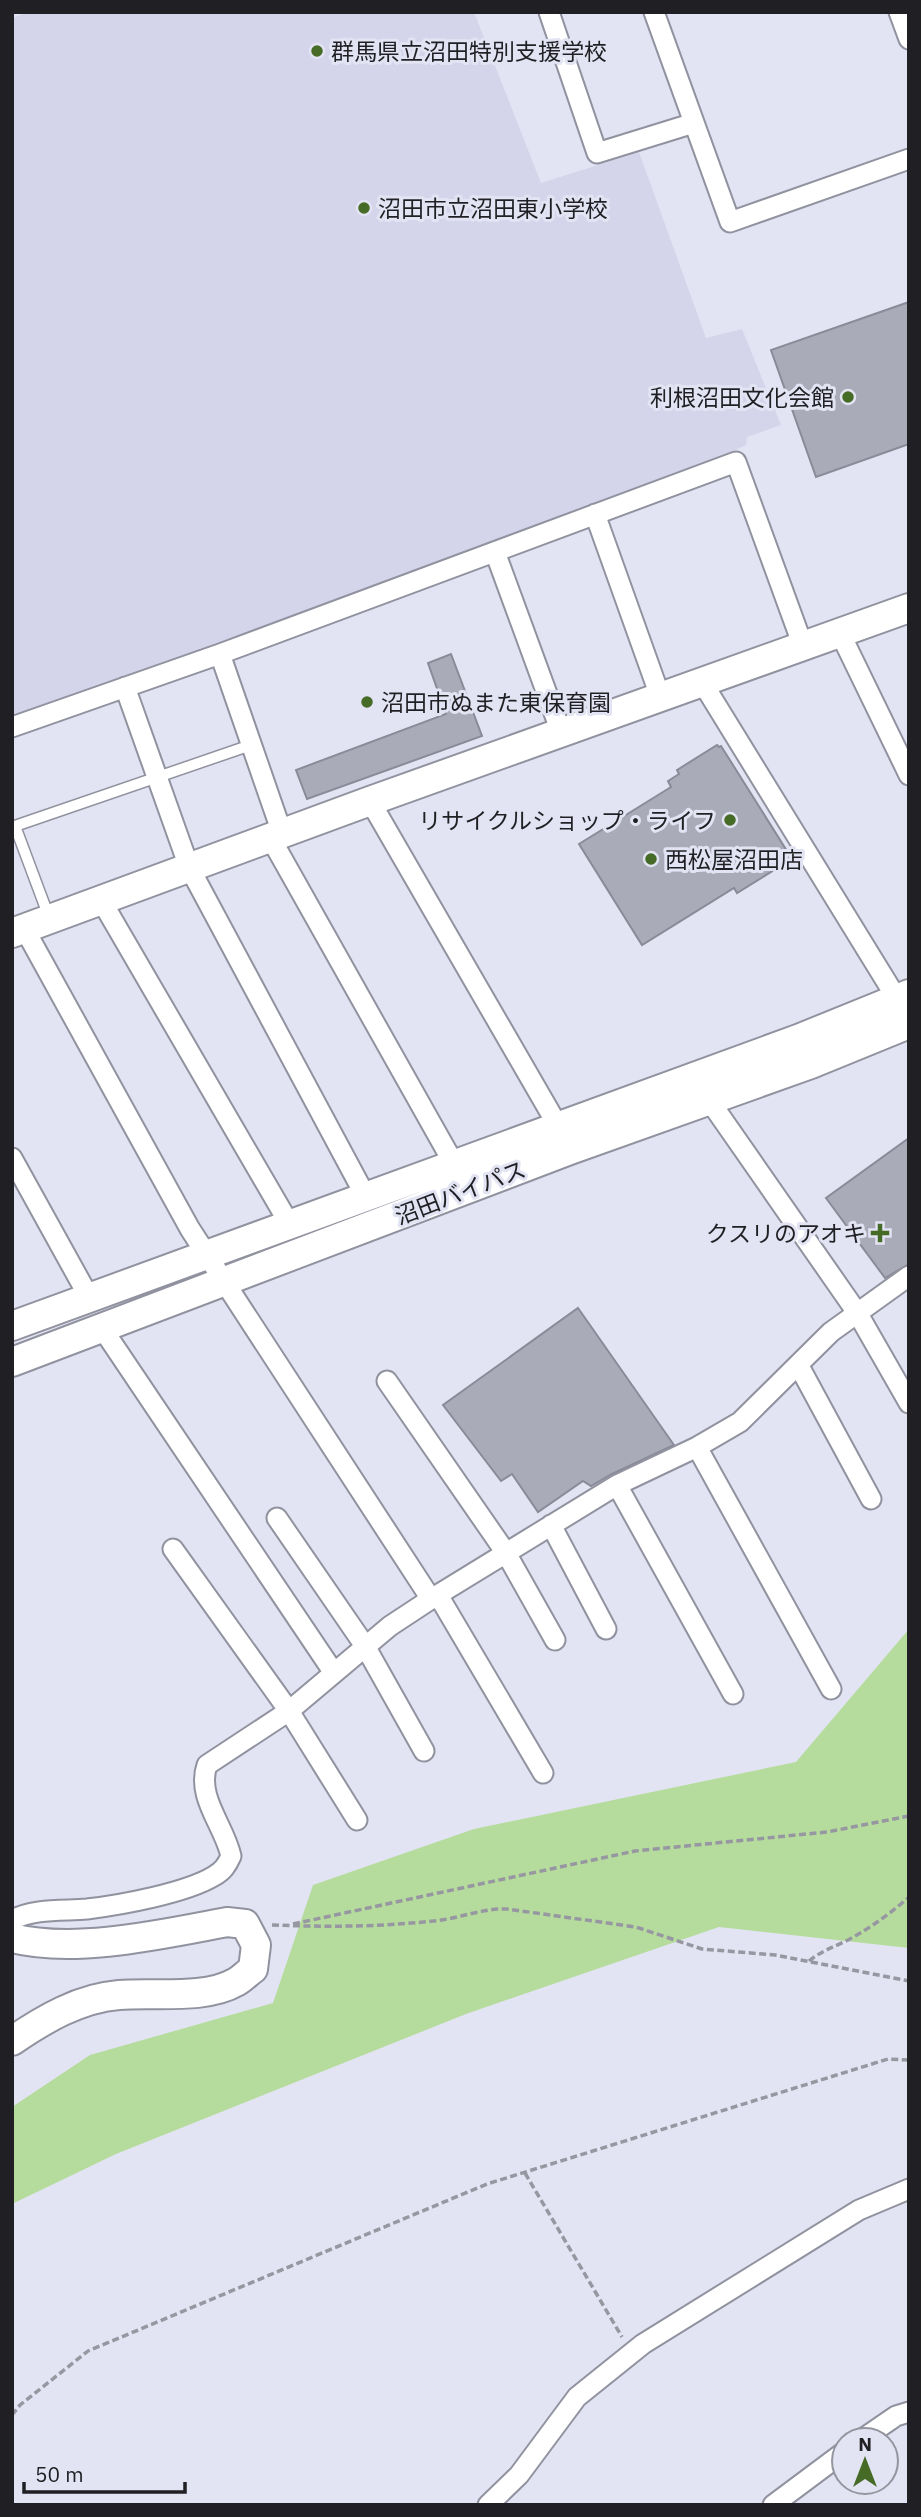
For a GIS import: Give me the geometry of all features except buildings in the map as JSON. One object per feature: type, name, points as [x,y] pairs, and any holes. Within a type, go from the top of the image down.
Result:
[{"type":"street","points":[[549,12],[597,153],[694,123]]},
{"type":"street","points":[[654,12],[730,222],[909,159]]},
{"type":"street","points":[[899,12],[909,39]]},
{"type":"street","points":[[12,727],[220,654],[736,462],[803,646]]},
{"type":"street","points":[[595,514],[660,696]]},
{"type":"street","points":[[495,552],[561,732]]},
{"type":"street","points":[[542,1773],[435,1597],[190,1229],[29,926],[909,608]]},
{"type":"street","points":[[839,633],[909,775]]},
{"type":"street","points":[[220,654],[251,745],[276,835],[454,1164]]},
{"type":"street","points":[[702,682],[905,1003]]},
{"type":"street","points":[[125,687],[189,867],[366,1197]]},
{"type":"street","points":[[370,801],[558,1126]]},
{"type":"street","points":[[101,900],[290,1225]]},
{"type":"street","name":"沼田バイパス","points":[[12,1326],[798,1039],[905,1003]]},
{"type":"street","name":"沼田バイパス","points":[[12,1362],[570,1150],[811,1064],[909,1024]]},
{"type":"street","points":[[709,1100],[858,1314],[909,1403]]},
{"type":"street","points":[[12,1158],[90,1299]]},
{"type":"street","points":[[12,1920],[24,1914],[92,1908],[162,1895],[214,1877],[225,1868],[231,1856],[223,1829],[206,1796],[203,1779],[207,1765],[289,1711],[390,1626],[435,1597],[617,1485],[697,1447],[740,1422],[831,1332],[909,1276]]},
{"type":"street","points":[[102,1328],[334,1673]]},
{"type":"street","points":[[799,1366],[871,1499]]},
{"type":"street","points":[[387,1381],[506,1553],[555,1640]]},
{"type":"street","points":[[697,1447],[831,1689]]},
{"type":"street","points":[[617,1485],[733,1694]]},
{"type":"street","points":[[277,1518],[365,1646],[424,1751]]},
{"type":"street","points":[[551,1525],[606,1629]]},
{"type":"street","points":[[173,1549],[289,1711],[356,1820]]},
{"type":"street","points":[[12,1938],[36,1944],[91,1944],[227,1922],[245,1924],[256,1945],[253,1969],[236,1983],[216,1989],[177,1994],[119,1995],[90,2001],[47,2017],[12,2041]]},
{"type":"street","points":[[488,2505],[519,2475],[577,2398],[631,2352],[859,2210],[909,2189]]},
{"type":"street","points":[[881,2426],[896,2416],[909,2412]]},
{"type":"street","points":[[773,2505],[830,2462]]},
{"type":"lane","points":[[29,926],[14,827],[251,745]]},
{"type":"path","points":[[287,1925],[635,1850],[827,1832],[909,1816]]},
{"type":"path","points":[[809,1961],[821,1951],[847,1940],[890,1915],[909,1897]]},
{"type":"path","points":[[245,1924],[369,1926],[436,1921],[493,1908],[507,1909],[636,1927],[702,1949],[775,1955],[909,1981]]},
{"type":"path","points":[[12,2416],[20,2405],[88,2351],[475,2190],[888,2059],[909,2060]]},
{"type":"path","points":[[525,2173],[631,2352]]},
{"type":"shaded area","points":[[29,12],[474,12],[541,183],[639,152],[706,338],[742,329],[781,425],[747,437],[746,445],[711,461],[318,609],[12,717],[12,18]]},
{"type":"green space","points":[[909,1629],[909,1948],[719,1927],[466,2014],[116,2154],[12,2204],[12,2107],[90,2055],[273,2003],[313,1885],[474,1829],[796,1762]]},
{"type":"place","name":"群馬県立沼田特別支援学校","points":[[317,51]]},
{"type":"place","name":"沼田市立沼田東小学校","points":[[364,208]]},
{"type":"place","name":"利根沼田文化会館","points":[[848,397]]},
{"type":"place","name":"沼田市ぬまた東保育園","points":[[367,702]]},
{"type":"place","name":"リサイクルショップ・ライフ","points":[[730,820]]},
{"type":"place","name":"西松屋沼田店","points":[[651,859]]},
{"type":"place","name":"クスリのアオキ","points":[[880,1233]]}]
